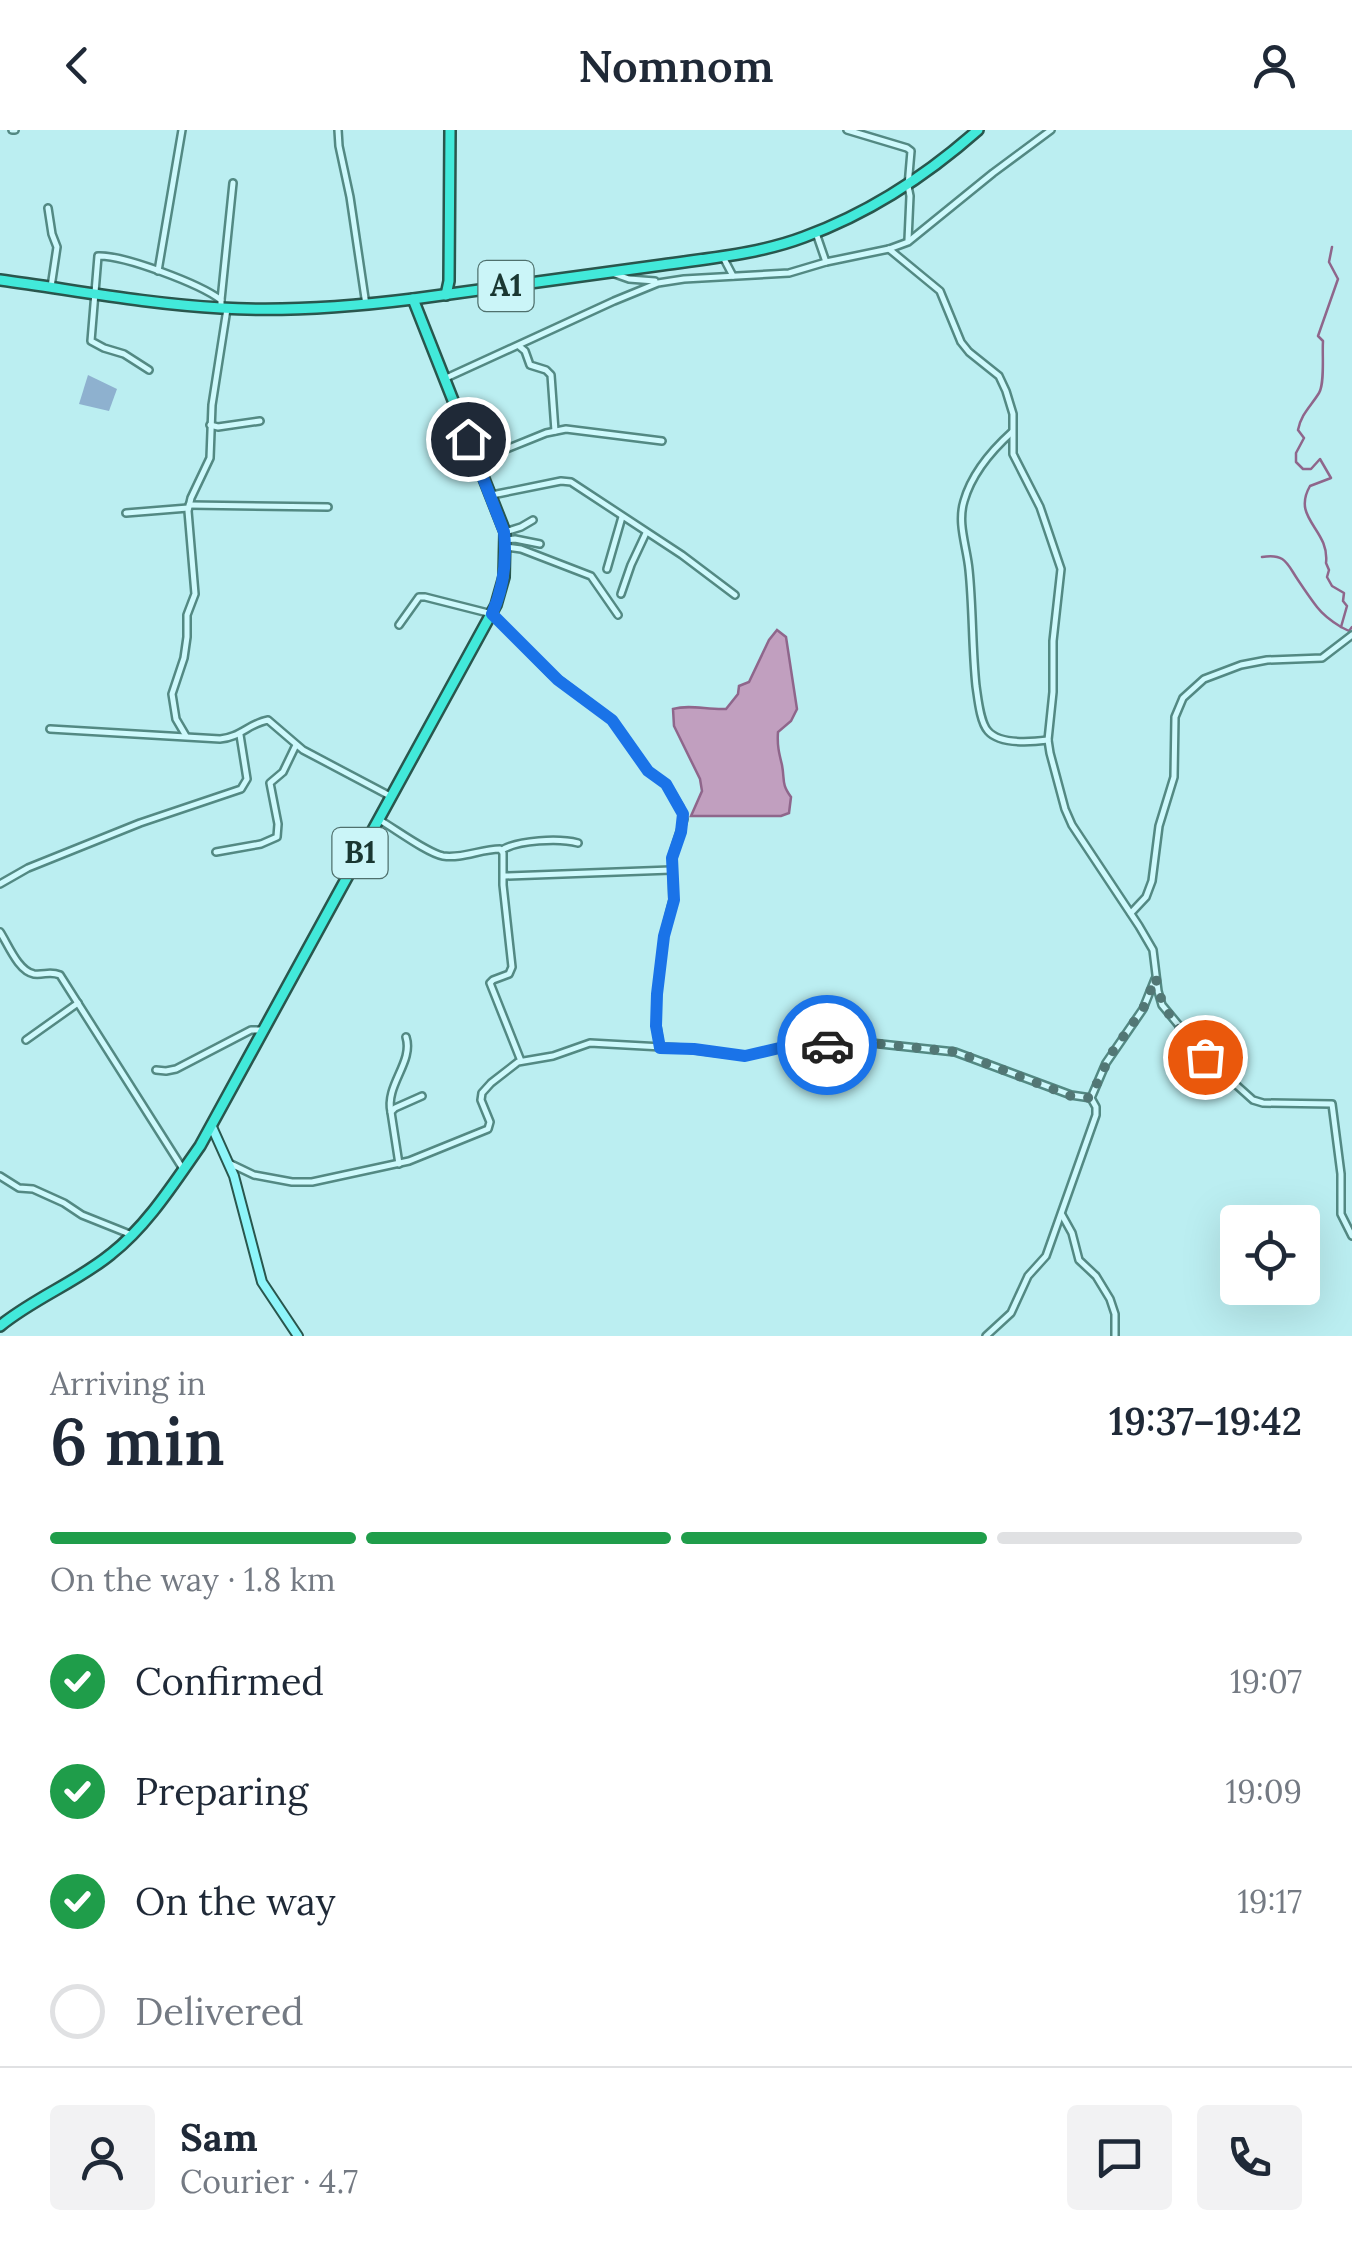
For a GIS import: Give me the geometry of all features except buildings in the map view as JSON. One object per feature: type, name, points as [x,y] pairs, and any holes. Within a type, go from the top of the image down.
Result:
[{"type":"highway","points":[[450,130],[450,294]]},
{"type":"highway","name":"A1","points":[[0,280],[163,303],[278,310],[366,305],[722,256],[768,248],[856,216],[908,186],[978,130]]},
{"type":"highway","name":"B1","points":[[0,1326],[112,1254],[132,1235],[183,1169],[212,1127],[492,614],[504,577],[505,539],[492,495],[413,299]]},
{"type":"main road","points":[[212,1127],[242,1200],[262,1282],[298,1336]]},
{"type":"street","points":[[158,272],[182,130]]},
{"type":"street","points":[[338,130],[366,305]]},
{"type":"street","points":[[848,130],[909,149],[912,157],[908,242]]},
{"type":"street","points":[[610,272],[630,279],[663,282],[789,273],[889,249],[908,242],[1051,130]]},
{"type":"street","points":[[186,736],[178,724],[172,694],[184,658],[187,614],[195,594],[188,507],[210,458],[233,183]]},
{"type":"street","points":[[48,208],[57,247],[51,287]]},
{"type":"street","points":[[816,233],[826,262]]},
{"type":"street","points":[[889,249],[944,296],[958,336],[1002,379],[1012,410],[1013,454],[1040,507],[1061,569],[1048,740],[1068,818],[1153,950],[1160,999],[1166,1011],[1205,1057],[1250,1098],[1262,1102],[1332,1104],[1341,1174],[1340,1214],[1352,1236]]},
{"type":"street","points":[[149,370],[124,354],[92,342],[99,255],[121,258],[209,291],[223,306]]},
{"type":"street","points":[[722,256],[733,276]]},
{"type":"street","points":[[444,380],[663,282]]},
{"type":"street","points":[[526,342],[530,365],[551,375],[555,430]]},
{"type":"street","points":[[518,346],[525,351]]},
{"type":"street","points":[[210,425],[260,420]]},
{"type":"street","points":[[477,461],[555,430],[580,429],[662,440]]},
{"type":"street","points":[[1012,432],[984,461],[962,510],[976,686],[985,726],[992,735],[1012,740],[1048,740]]},
{"type":"street","points":[[492,495],[566,481],[576,484],[734,595]]},
{"type":"street","points":[[126,513],[188,507],[328,508]]},
{"type":"street","points":[[607,570],[622,517]]},
{"type":"street","points":[[505,539],[533,520]]},
{"type":"street","points":[[621,594],[646,532]]},
{"type":"street","points":[[505,539],[540,544]]},
{"type":"street","points":[[505,539],[591,576],[618,615]]},
{"type":"street","points":[[400,625],[419,597],[492,614],[558,680],[612,720],[648,771],[666,784],[684,819],[673,852],[674,900],[664,936],[656,1010],[660,1048]]},
{"type":"street","points":[[1130,913],[1151,886],[1159,826],[1174,777],[1175,717],[1181,701],[1196,685],[1224,670],[1267,660],[1322,658],[1352,635]]},
{"type":"street","points":[[50,729],[220,739],[268,720],[296,745],[390,796]]},
{"type":"street","points":[[0,884],[28,868],[140,823],[241,789],[247,772],[240,734]]},
{"type":"street","points":[[216,852],[277,837],[270,783],[283,772],[296,745]]},
{"type":"street","points":[[378,819],[442,856],[502,850],[530,842],[578,844]]},
{"type":"street","points":[[502,850],[512,967],[509,974],[491,980],[490,984],[522,1061]]},
{"type":"street","points":[[503,876],[671,870]]},
{"type":"street","points":[[0,932],[26,971],[58,973],[183,1169]]},
{"type":"street","points":[[1090,1098],[1111,1054],[1143,1009],[1156,977]]},
{"type":"street","points":[[26,1040],[78,1002]]},
{"type":"street","points":[[156,1070],[176,1069],[251,1030],[264,1031]]},
{"type":"street","points":[[398,1164],[390,1098],[408,1045],[406,1037]]},
{"type":"street","points":[[229,1162],[249,1174],[299,1182],[421,1158],[486,1130],[490,1122],[481,1099],[483,1091],[522,1061],[553,1056],[590,1043],[745,1056],[788,1046],[862,1042],[944,1050],[1071,1096],[1090,1098]]},
{"type":"street","points":[[392,1112],[422,1096]]},
{"type":"street","points":[[986,1336],[1011,1312],[1028,1276],[1043,1262],[1096,1116],[1090,1098]]},
{"type":"street","points":[[0,1176],[19,1188],[34,1190],[132,1235]]},
{"type":"street","points":[[1062,1215],[1079,1260],[1096,1276],[1110,1299],[1116,1336]]},
{"type":"shaded area","points":[[88,375],[117,389],[109,411],[79,404]]},
{"type":"shaded area","points":[[777,630],[786,637],[797,709],[791,721],[778,732],[784,782],[791,797],[789,813],[691,816],[702,791],[700,779],[674,726],[673,709],[726,709],[738,694],[739,686],[749,682]]},
{"type":"waterway","points":[[1332,247],[1329,262],[1338,279],[1318,336],[1323,341],[1322,382],[1299,424],[1304,438],[1296,462],[1303,469],[1311,469],[1320,459],[1331,478],[1310,486],[1305,507],[1323,541],[1327,577],[1332,586],[1344,593],[1347,606],[1341,627],[1349,631],[1352,627]]},
{"type":"waterway","points":[[1262,557],[1285,561],[1320,610],[1341,627]]},
{"type":"way so far","points":[[827,1045],[862,1042],[956,1052],[1071,1096],[1090,1098],[1111,1054],[1143,1009],[1156,977],[1166,1011],[1205,1057]]},
{"type":"route","points":[[468,439],[500,516],[506,546],[502,588],[492,614],[558,680],[612,720],[648,771],[666,784],[683,814],[672,858],[674,900],[664,936],[657,994],[660,1048],[745,1056],[788,1046],[827,1045]]}]
